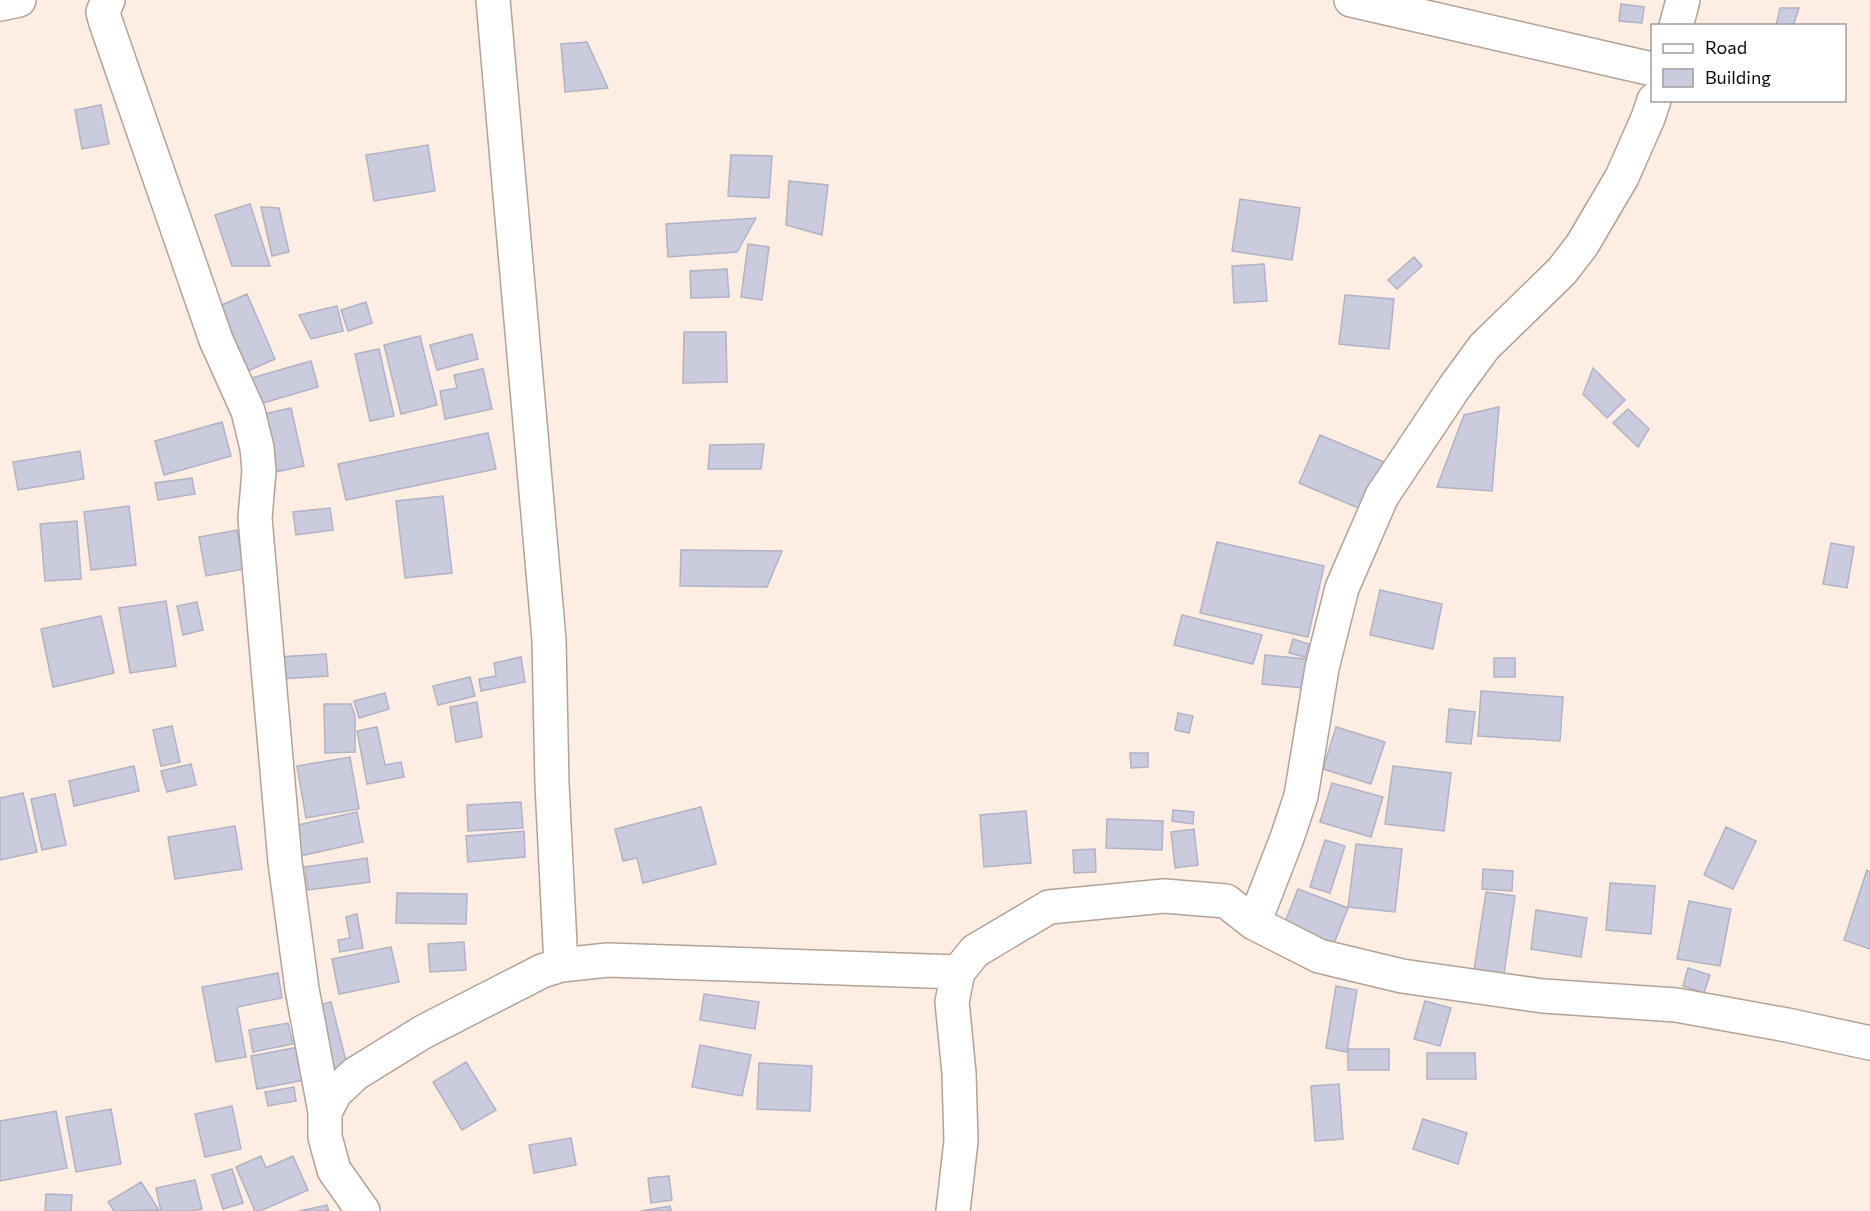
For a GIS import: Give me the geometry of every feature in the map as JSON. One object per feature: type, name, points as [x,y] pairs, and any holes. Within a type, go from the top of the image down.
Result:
[{"type":"street","points":[[0,4],[19,0]]},
{"type":"street","points":[[108,0],[103,12],[105,20],[216,340],[248,411],[257,448],[259,471],[255,518],[285,862],[302,989],[325,1112],[325,1137],[334,1170],[363,1211]]},
{"type":"street","points":[[493,0],[549,640],[552,784],[561,965]]},
{"type":"street","points":[[1352,0],[1651,69]]},
{"type":"street","points":[[1677,24],[1683,0]]},
{"type":"street","points":[[1254,923],[1301,796],[1322,668],[1342,588],[1382,496],[1484,347],[1562,271],[1582,245],[1622,177],[1648,118],[1652,102]]},
{"type":"street","points":[[953,1211],[961,1141],[959,1073],[952,1002],[958,972],[975,951],[1048,907],[1164,896],[1226,901],[1254,923],[1319,956],[1402,976],[1543,996],[1676,1005],[1870,1043]]},
{"type":"street","points":[[325,1112],[335,1093],[355,1074],[423,1032],[542,971],[561,965],[608,960],[958,972]]},
{"type":"building","points":[[1621,4],[1644,7],[1642,23],[1619,21]]},
{"type":"building","points":[[1780,8],[1799,8],[1794,24],[1776,24]]},
{"type":"building","points":[[587,42],[608,88],[565,92],[561,44]]},
{"type":"building","points":[[101,105],[109,144],[82,149],[75,110]]},
{"type":"building","points":[[428,145],[435,191],[374,201],[366,155]]},
{"type":"building","points":[[731,155],[772,156],[769,198],[728,196]]},
{"type":"building","points":[[789,181],[828,185],[822,235],[786,225]]},
{"type":"building","points":[[1240,199],[1300,208],[1292,260],[1232,251]]},
{"type":"building","points":[[250,204],[270,266],[232,266],[215,215]]},
{"type":"building","points":[[261,207],[279,208],[289,252],[272,256]]},
{"type":"building","points":[[756,218],[737,252],[668,257],[666,224]]},
{"type":"building","points":[[748,244],[769,247],[762,300],[741,297]]},
{"type":"building","points":[[1414,257],[1422,266],[1397,289],[1388,280]]},
{"type":"building","points":[[1264,264],[1267,301],[1234,303],[1232,266]]},
{"type":"building","points":[[727,269],[729,297],[691,298],[690,271]]},
{"type":"building","points":[[247,294],[275,359],[243,373],[215,308]]},
{"type":"building","points":[[1345,295],[1394,299],[1389,349],[1339,344]]},
{"type":"building","points":[[366,302],[372,323],[348,331],[341,310]]},
{"type":"building","points":[[337,306],[343,331],[311,339],[299,315]]},
{"type":"building","points":[[684,332],[726,332],[727,382],[683,383]]},
{"type":"building","points":[[472,334],[478,359],[437,370],[430,345]]},
{"type":"building","points":[[420,336],[437,405],[401,414],[384,345]]},
{"type":"building","points":[[379,349],[394,416],[370,421],[355,354]]},
{"type":"building","points":[[311,361],[318,387],[256,405],[248,379]]},
{"type":"building","points":[[1593,368],[1625,400],[1607,418],[1583,394]]},
{"type":"building","points":[[483,369],[492,409],[445,419],[440,391],[457,388],[454,375]]},
{"type":"building","points":[[1499,407],[1492,491],[1437,487],[1464,415]]},
{"type":"building","points":[[291,408],[304,466],[271,473],[259,415]]},
{"type":"building","points":[[1628,409],[1649,429],[1638,447],[1613,423]]},
{"type":"building","points":[[222,422],[231,456],[164,475],[155,441]]},
{"type":"building","points":[[488,433],[496,469],[346,500],[338,464]]},
{"type":"building","points":[[1320,435],[1389,464],[1368,512],[1299,483]]},
{"type":"building","points":[[764,444],[761,469],[708,469],[710,445]]},
{"type":"building","points":[[80,451],[84,479],[18,490],[13,462]]},
{"type":"building","points":[[192,478],[195,494],[158,500],[155,483]]},
{"type":"building","points":[[443,496],[452,573],[405,578],[396,501]]},
{"type":"building","points":[[129,506],[136,565],[91,570],[84,512]]},
{"type":"building","points":[[330,508],[333,530],[296,535],[293,512]]},
{"type":"building","points":[[77,521],[81,579],[45,581],[40,524]]},
{"type":"building","points":[[237,530],[244,569],[206,576],[199,537]]},
{"type":"building","points":[[1217,542],[1324,566],[1308,637],[1200,613]]},
{"type":"building","points":[[1831,543],[1854,547],[1847,588],[1823,584]]},
{"type":"building","points":[[681,550],[782,551],[767,587],[680,586]]},
{"type":"building","points":[[1380,590],[1442,604],[1433,649],[1370,635]]},
{"type":"building","points":[[166,601],[176,666],[130,673],[119,608]]},
{"type":"building","points":[[197,602],[203,630],[183,635],[177,606]]},
{"type":"building","points":[[1182,615],[1262,635],[1253,664],[1174,645]]},
{"type":"building","points":[[101,616],[114,673],[53,687],[41,629]]},
{"type":"building","points":[[1293,639],[1309,644],[1305,657],[1289,653]]},
{"type":"building","points":[[326,654],[328,676],[279,679],[278,657]]},
{"type":"building","points":[[1265,655],[1306,659],[1303,688],[1262,684]]},
{"type":"building","points":[[521,657],[525,682],[481,691],[479,679],[496,676],[494,663]]},
{"type":"building","points":[[1494,658],[1515,658],[1515,677],[1494,677]]},
{"type":"building","points":[[470,677],[475,696],[438,705],[433,686]]},
{"type":"building","points":[[1481,691],[1563,697],[1560,741],[1478,736]]},
{"type":"building","points":[[385,693],[389,709],[359,718],[354,701]]},
{"type":"building","points":[[477,702],[482,737],[456,742],[450,707]]},
{"type":"building","points":[[324,704],[351,704],[355,716],[355,752],[325,753]]},
{"type":"building","points":[[1449,709],[1475,712],[1471,744],[1446,742]]},
{"type":"building","points":[[1178,713],[1193,716],[1189,733],[1175,730]]},
{"type":"building","points":[[172,726],[180,762],[161,766],[153,730]]},
{"type":"building","points":[[377,727],[385,765],[401,762],[404,777],[367,784],[357,731]]},
{"type":"building","points":[[1336,727],[1385,742],[1371,784],[1323,769]]},
{"type":"building","points":[[1130,753],[1148,753],[1148,767],[1131,768]]},
{"type":"building","points":[[350,757],[359,809],[306,818],[297,766]]},
{"type":"building","points":[[191,764],[196,785],[167,792],[161,771]]},
{"type":"building","points":[[134,766],[139,791],[74,806],[69,781]]},
{"type":"building","points":[[1393,766],[1451,773],[1444,831],[1385,824]]},
{"type":"building","points":[[1332,783],[1383,797],[1371,837],[1320,822]]},
{"type":"building","points":[[23,793],[37,852],[0,860],[0,798]]},
{"type":"building","points":[[55,794],[66,845],[42,850],[31,799]]},
{"type":"building","points":[[521,802],[523,828],[468,831],[467,805]]},
{"type":"building","points":[[701,807],[716,864],[643,883],[637,858],[623,861],[615,829]]},
{"type":"building","points":[[1173,810],[1194,812],[1193,824],[1172,821]]},
{"type":"building","points":[[1026,811],[1031,863],[984,867],[980,815]]},
{"type":"building","points":[[357,812],[363,842],[300,856],[293,826]]},
{"type":"building","points":[[1107,819],[1163,821],[1162,850],[1106,848]]},
{"type":"building","points":[[235,826],[242,869],[175,879],[168,837]]},
{"type":"building","points":[[1726,827],[1756,841],[1733,889],[1704,875]]},
{"type":"building","points":[[1194,829],[1198,865],[1175,868],[1171,832]]},
{"type":"building","points":[[524,831],[525,857],[468,862],[466,836]]},
{"type":"building","points":[[1325,840],[1345,846],[1330,893],[1310,887]]},
{"type":"building","points":[[1356,844],[1402,849],[1395,912],[1348,907]]},
{"type":"building","points":[[1095,849],[1096,872],[1074,873],[1073,850]]},
{"type":"building","points":[[367,858],[370,882],[308,890],[305,867]]},
{"type":"building","points":[[1483,869],[1513,871],[1512,891],[1482,889]]},
{"type":"building","points":[[1867,870],[1870,872],[1870,949],[1844,940]]},
{"type":"building","points":[[1610,883],[1655,886],[1651,934],[1606,930]]},
{"type":"building","points":[[1298,889],[1348,908],[1331,951],[1281,932]]},
{"type":"building","points":[[1486,892],[1515,896],[1504,974],[1474,970]]},
{"type":"building","points":[[397,893],[467,894],[466,924],[396,923]]},
{"type":"building","points":[[1689,901],[1731,909],[1720,966],[1677,959]]},
{"type":"building","points":[[1536,910],[1587,918],[1581,957],[1531,949]]},
{"type":"building","points":[[357,914],[363,948],[340,952],[338,940],[350,938],[346,917]]},
{"type":"building","points":[[464,942],[466,970],[430,972],[428,944]]},
{"type":"building","points":[[391,947],[399,982],[339,994],[332,959]]},
{"type":"building","points":[[1688,968],[1710,975],[1704,993],[1683,986]]},
{"type":"building","points":[[278,973],[282,998],[237,1007],[246,1057],[216,1062],[202,987]]},
{"type":"building","points":[[1336,986],[1357,990],[1347,1052],[1326,1048]]},
{"type":"building","points":[[704,994],[759,1002],[755,1029],[700,1020]]},
{"type":"building","points":[[1425,1001],[1451,1008],[1440,1046],[1414,1039]]},
{"type":"building","points":[[331,1002],[347,1065],[329,1070],[313,1007]]},
{"type":"building","points":[[288,1023],[293,1044],[253,1052],[249,1030]]},
{"type":"building","points":[[700,1045],[751,1055],[742,1096],[692,1087]]},
{"type":"building","points":[[299,1047],[305,1080],[257,1089],[251,1056]]},
{"type":"building","points":[[1348,1049],[1389,1049],[1389,1070],[1348,1070]]},
{"type":"building","points":[[1427,1053],[1475,1053],[1476,1079],[1427,1079]]},
{"type":"building","points":[[466,1062],[496,1110],[462,1130],[433,1082]]},
{"type":"building","points":[[759,1063],[812,1066],[810,1111],[757,1109]]},
{"type":"building","points":[[1339,1084],[1343,1139],[1315,1141],[1311,1086]]},
{"type":"building","points":[[294,1087],[296,1101],[268,1106],[265,1092]]},
{"type":"building","points":[[232,1106],[241,1149],[205,1157],[195,1114]]},
{"type":"building","points":[[111,1109],[121,1164],[76,1172],[66,1117]]},
{"type":"building","points":[[56,1111],[67,1168],[0,1181],[0,1121]]},
{"type":"building","points":[[1423,1119],[1467,1133],[1458,1164],[1413,1149]]},
{"type":"building","points":[[571,1138],[576,1165],[534,1173],[529,1145]]},
{"type":"building","points":[[261,1156],[266,1168],[293,1156],[308,1190],[260,1211],[255,1211],[236,1167]]},
{"type":"building","points":[[232,1169],[243,1203],[223,1209],[212,1175]]},
{"type":"building","points":[[669,1176],[672,1200],[651,1203],[648,1178]]},
{"type":"building","points":[[195,1180],[202,1209],[161,1211],[156,1188]]},
{"type":"building","points":[[141,1182],[159,1210],[114,1211],[108,1202]]},
{"type":"building","points":[[46,1194],[72,1195],[71,1211],[45,1211]]},
{"type":"building","points":[[327,1205],[329,1211],[299,1211]]},
{"type":"building","points":[[670,1206],[671,1211],[641,1211]]}]
